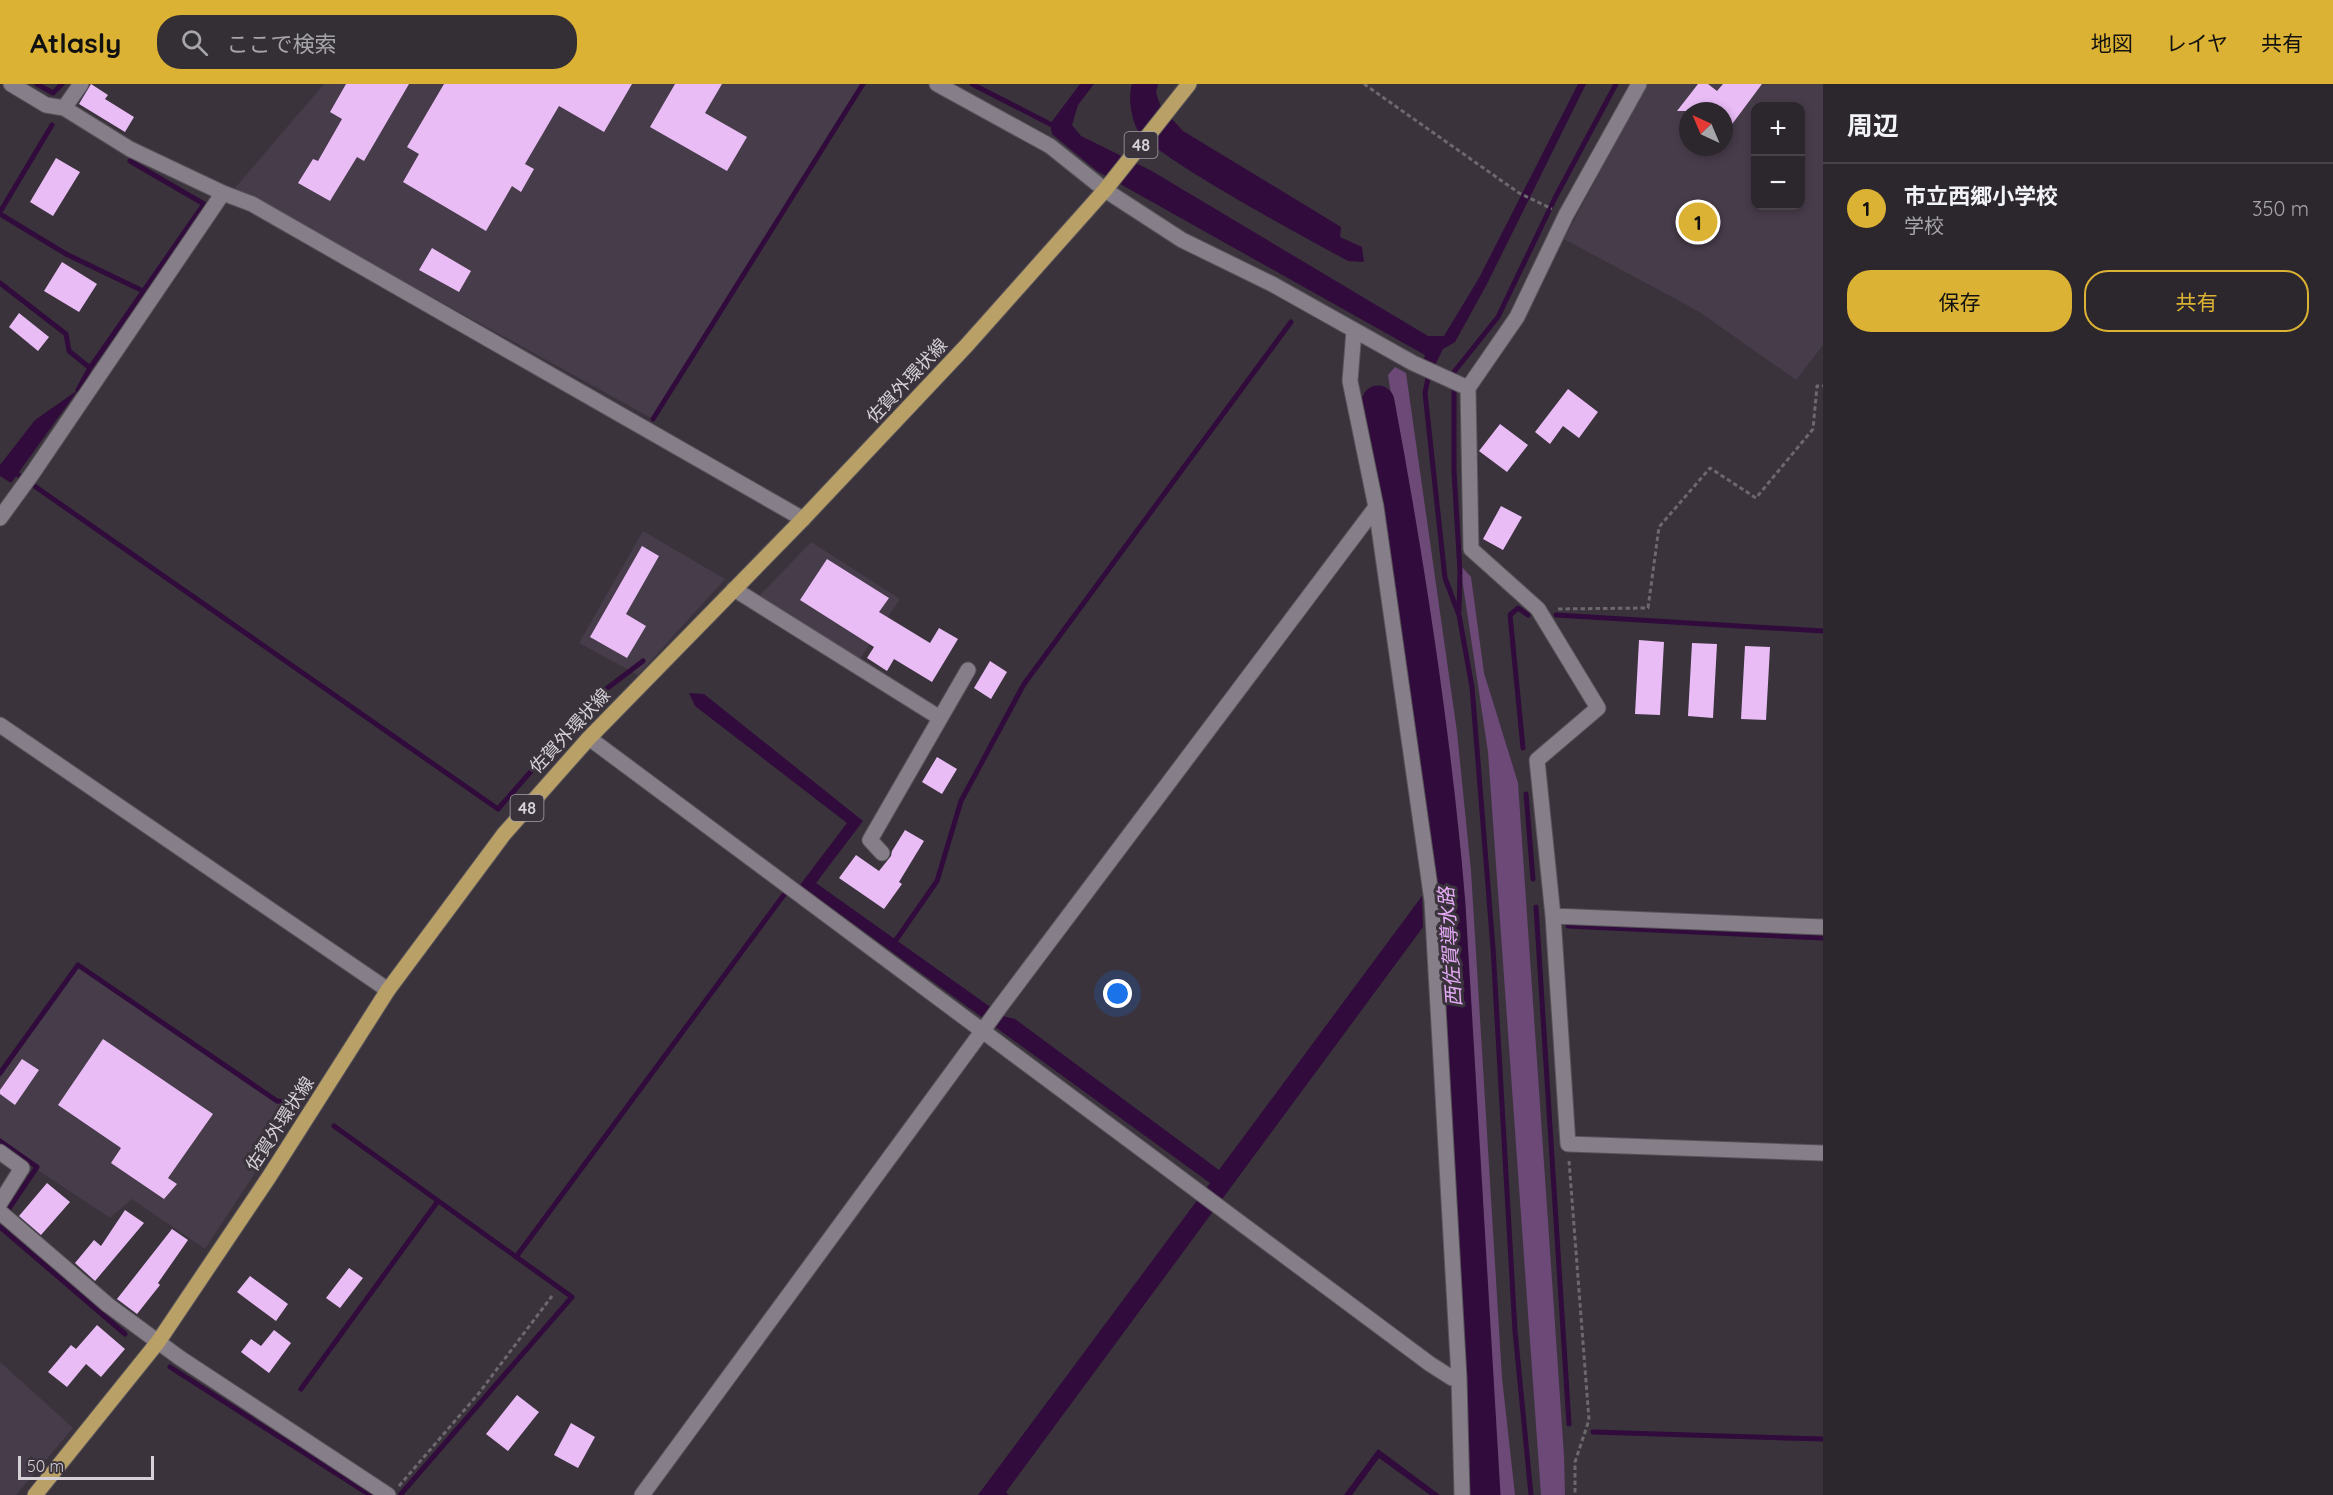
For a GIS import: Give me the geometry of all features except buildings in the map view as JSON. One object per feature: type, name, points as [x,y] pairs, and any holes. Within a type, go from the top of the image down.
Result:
[{"type":"main road","name":"佐賀外環状線","points":[[35,1495],[158,1342],[269,1177],[388,990],[504,834],[589,738],[803,519],[967,345],[1105,190],[1189,84]]},
{"type":"street","points":[[11,84],[46,105],[64,108],[130,149],[223,193],[252,204],[803,519]]},
{"type":"street","points":[[64,108],[81,84]]},
{"type":"street","points":[[937,84],[1050,146],[1105,190],[1182,240],[1272,284],[1413,363],[1468,388]]},
{"type":"street","points":[[1639,84],[1566,216],[1517,317],[1468,388],[1471,549],[1538,609],[1598,708],[1537,760],[1553,916],[1568,1144],[1823,1153]]},
{"type":"street","points":[[0,518],[33,474],[223,193]]},
{"type":"street","points":[[1354,330],[1350,381],[1376,507],[1432,901],[1459,1378],[1462,1495]]},
{"type":"street","points":[[642,1495],[1000,1007],[1376,507]]},
{"type":"street","points":[[734,589],[940,718]]},
{"type":"street","points":[[882,853],[870,840],[968,670]]},
{"type":"street","points":[[0,725],[388,990]]},
{"type":"street","points":[[589,738],[1430,1364],[1452,1378],[1459,1378]]},
{"type":"street","points":[[1553,916],[1823,927]]},
{"type":"street","points":[[0,1152],[22,1168],[0,1203]]},
{"type":"street","points":[[4,1215],[108,1305],[180,1358],[393,1491]]},
{"type":"path","points":[[1364,84],[1518,193],[1566,216]]},
{"type":"path","points":[[1538,609],[1648,608],[1659,527],[1710,468],[1756,498],[1813,429],[1817,386],[1823,386]]},
{"type":"path","points":[[1568,1144],[1589,1420],[1575,1462],[1575,1495]]},
{"type":"path","points":[[393,1491],[479,1393],[552,1296]]},
{"type":"shaded area","points":[[324,84],[863,84],[653,419],[235,188]]},
{"type":"shaded area","points":[[1080,84],[1094,84],[1078,105],[1072,125],[1081,136],[1150,170],[1428,336],[1444,336],[1479,278],[1578,84],[1586,84],[1487,284],[1455,342],[1443,349],[1434,367],[1423,362],[1425,355],[1097,171],[1052,134],[1050,124]]},
{"type":"shaded area","points":[[1132,84],[1158,84],[1156,93],[1161,107],[1183,131],[1341,227],[1340,237],[1362,247],[1364,262],[1348,261],[1170,158],[1137,129],[1130,100]]},
{"type":"shaded area","points":[[1647,84],[1823,84],[1823,345],[1796,380],[1698,311],[1564,239]]},
{"type":"shaded area","points":[[1395,367],[1406,373],[1457,732],[1471,871],[1502,1378],[1515,1495],[1493,1495],[1461,854],[1388,375]]},
{"type":"shaded area","points":[[78,390],[11,483],[0,476],[0,465],[35,420]]},
{"type":"shaded area","points":[[643,531],[725,579],[638,675],[579,643]]},
{"type":"shaded area","points":[[811,542],[900,599],[852,671],[748,608]]},
{"type":"shaded area","points":[[1460,565],[1471,577],[1484,673],[1518,783],[1565,1495],[1541,1495],[1488,752]]},
{"type":"shaded area","points":[[689,693],[704,694],[863,821],[816,883],[1003,1016],[1015,1019],[1219,1170],[1422,896],[1423,927],[1006,1492],[1009,1495],[978,1495],[1210,1183],[800,885],[847,823],[695,706]]},
{"type":"shaded area","points":[[78,965],[277,1101],[300,1104],[205,1249],[132,1199],[110,1218],[0,1145],[0,1078]]},
{"type":"shaded area","points":[[0,1362],[73,1428],[16,1495],[0,1495]]},
{"type":"shaded area","points":[[1378,1449],[1440,1495],[1430,1495],[1379,1458],[1352,1495],[1344,1495]]},
{"type":"waterway","points":[[37,84],[53,93],[62,84]]},
{"type":"waterway","points":[[653,419],[863,84]]},
{"type":"waterway","points":[[972,84],[1050,124]]},
{"type":"waterway","points":[[1459,611],[1460,572],[1454,471],[1454,372],[1498,317],[1556,196],[1616,84]]},
{"type":"waterway","points":[[0,212],[52,125]]},
{"type":"waterway","points":[[78,390],[90,368],[204,204],[130,161]]},
{"type":"waterway","points":[[0,214],[66,254],[143,291]]},
{"type":"waterway","points":[[0,283],[66,334],[69,351],[90,368]]},
{"type":"waterway","points":[[896,940],[937,881],[961,801],[1024,684],[1291,322]]},
{"type":"waterway","points":[[1429,373],[1425,393],[1445,578],[1459,615],[1472,687],[1493,948],[1515,1331],[1531,1495]]},
{"type":"waterway","name":"西佐賀導水路","points":[[1378,402],[1420,652],[1443,842],[1449,905],[1484,1495]]},
{"type":"waterway","points":[[0,471],[10,469],[498,809],[597,696],[643,661]]},
{"type":"waterway","points":[[1523,748],[1510,615],[1518,608],[1528,615]]},
{"type":"waterway","points":[[1556,615],[1823,631]]},
{"type":"waterway","points":[[1526,794],[1533,879]]},
{"type":"waterway","points":[[516,1257],[786,892]]},
{"type":"waterway","points":[[1536,907],[1569,1424]]},
{"type":"waterway","points":[[1568,926],[1823,938]]},
{"type":"waterway","points":[[0,1073],[78,965],[277,1101],[300,1104]]},
{"type":"waterway","points":[[334,1126],[572,1297],[401,1494]]},
{"type":"waterway","points":[[0,1141],[37,1167],[6,1213]]},
{"type":"waterway","points":[[301,1389],[438,1201]]},
{"type":"waterway","points":[[0,1227],[125,1334]]},
{"type":"waterway","points":[[170,1367],[370,1495]]},
{"type":"waterway","points":[[1593,1432],[1823,1439]]},
{"type":"place","name":"市立西郷小学校","points":[[1698,222]]}]
